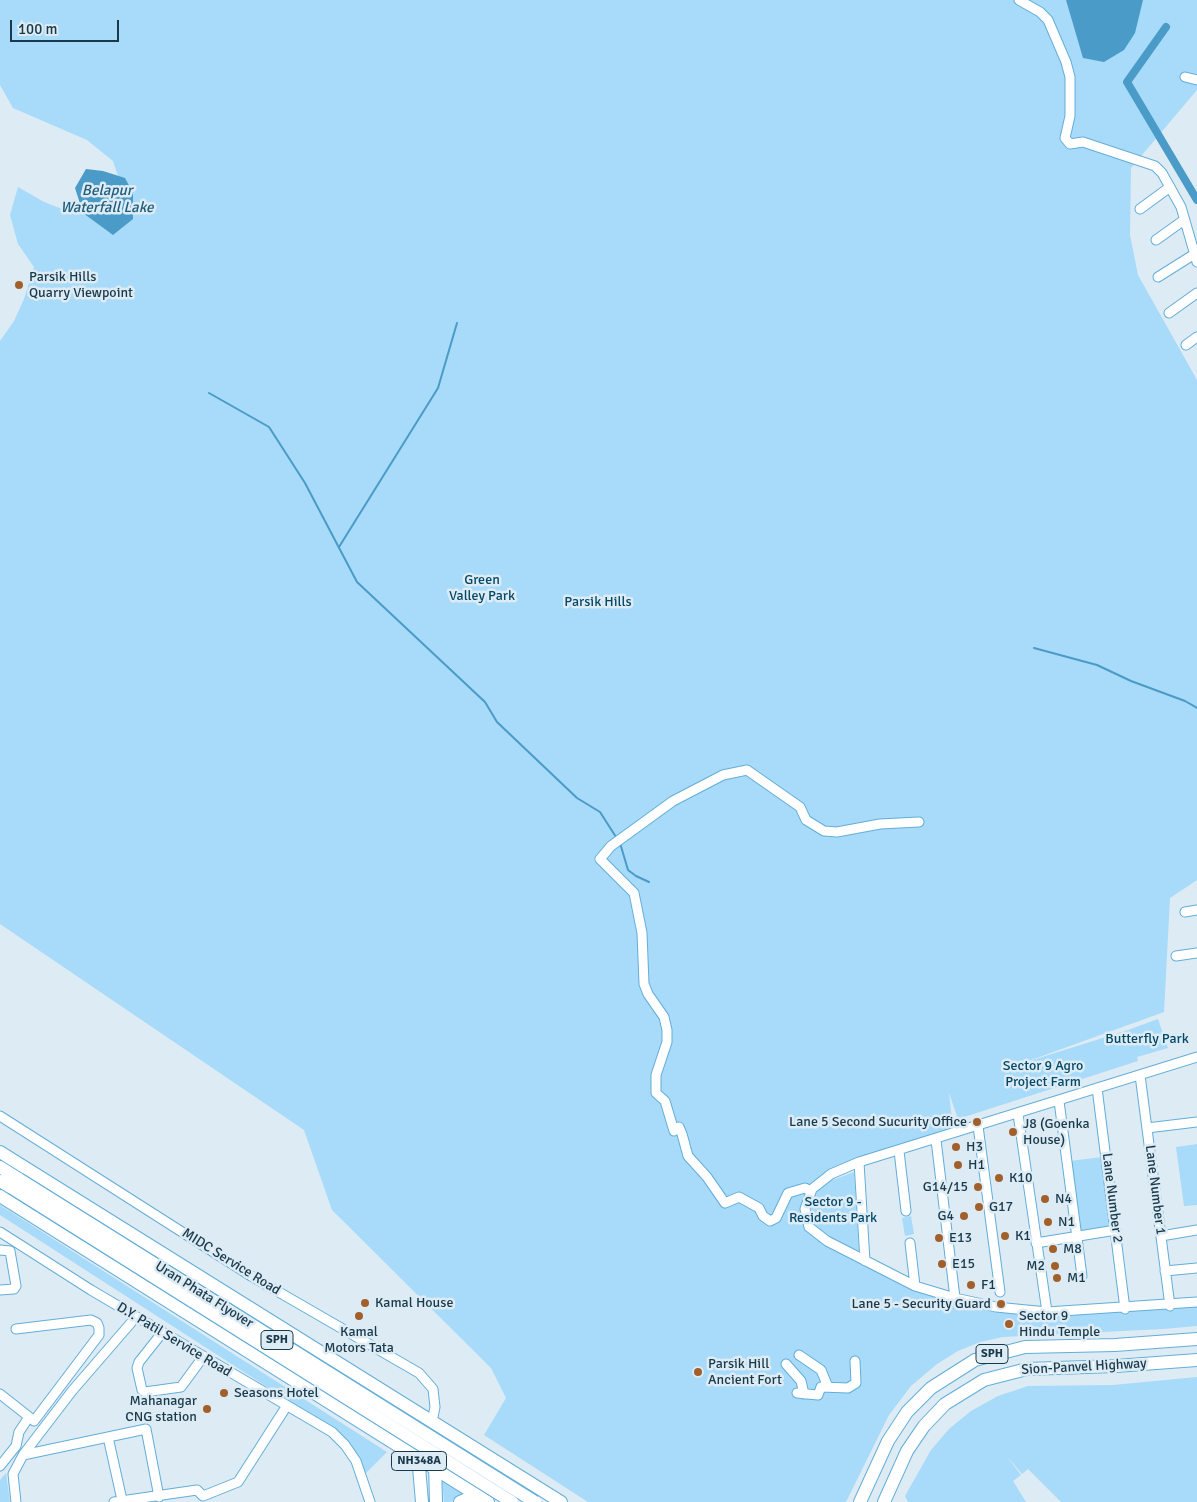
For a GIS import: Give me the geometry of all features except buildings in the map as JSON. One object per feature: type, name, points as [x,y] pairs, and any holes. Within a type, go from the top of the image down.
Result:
[{"type":"highway","points":[[0,1152],[561,1502]]},
{"type":"highway","name":"Uran Phata Flyover","points":[[0,1167],[15,1183],[512,1502]]},
{"type":"highway","name":"Uran Phata Flyover","points":[[0,1181],[15,1183],[535,1502]]},
{"type":"highway","points":[[0,1196],[488,1502]]},
{"type":"highway","name":"Sion-Panvel Highway","points":[[860,1502],[888,1441],[907,1412],[938,1382],[975,1360],[1025,1347],[1115,1345],[1197,1339]]},
{"type":"highway","name":"Sion-Panvel Highway","points":[[884,1502],[907,1451],[924,1426],[951,1400],[984,1380],[1027,1369],[1116,1366],[1197,1360]]},
{"type":"highway","name":"NH348A","points":[[422,1501],[419,1459],[432,1422]]},
{"type":"highway","name":"NH348A","points":[[436,1502],[434,1468],[446,1430]]},
{"type":"highway","points":[[398,1446],[412,1467],[422,1501]]},
{"type":"highway","points":[[460,1502],[470,1499],[484,1502]]},
{"type":"street","points":[[1019,0],[1040,12],[1048,20],[1066,62],[1070,77],[1070,116],[1065,138],[1070,144],[1083,142],[1154,166],[1170,187],[1181,207],[1195,258],[1158,277]]},
{"type":"street","points":[[1185,77],[1197,80]]},
{"type":"street","points":[[1140,209],[1170,187]]},
{"type":"street","points":[[1156,240],[1184,220]]},
{"type":"street","points":[[1169,313],[1197,293]]},
{"type":"street","points":[[1186,345],[1197,337]]},
{"type":"street","points":[[811,1191],[804,1188],[788,1193],[776,1218],[770,1221],[763,1216],[759,1208],[739,1197],[725,1203],[707,1177],[688,1156],[679,1127],[674,1130],[664,1101],[656,1093],[656,1075],[667,1042],[667,1030],[664,1016],[648,994],[644,984],[642,933],[634,893],[600,859],[614,843],[673,801],[698,786],[722,775],[747,770],[800,807],[806,820],[824,831],[837,832],[880,824],[919,822]]},
{"type":"street","points":[[1185,912],[1197,910]]},
{"type":"street","points":[[1176,956],[1197,953]]},
{"type":"street","points":[[1197,1056],[936,1140],[859,1162],[831,1174],[811,1191],[805,1209],[809,1227],[827,1241],[915,1286],[955,1298],[1001,1307],[1047,1312],[1125,1309],[1197,1302]]},
{"type":"street","name":"Lane Number 1","points":[[1140,1075],[1170,1306]]},
{"type":"street","name":"Lane Number 2","points":[[1098,1088],[1125,1309]]},
{"type":"street","points":[[1059,1101],[1082,1276]]},
{"type":"street","points":[[1018,1114],[1047,1312]]},
{"type":"street","name":"MIDC Service Road","points":[[0,1116],[251,1276],[419,1373],[432,1389],[435,1407],[432,1422]]},
{"type":"street","points":[[1147,1128],[1197,1122]]},
{"type":"street","points":[[978,1126],[1000,1292]]},
{"type":"street","points":[[936,1140],[955,1298]]},
{"type":"street","points":[[899,1151],[906,1211]]},
{"type":"street","points":[[859,1162],[865,1261]]},
{"type":"street","points":[[1036,1243],[1116,1230]]},
{"type":"street","points":[[1161,1236],[1197,1230]]},
{"type":"street","name":"D.Y. Patil Service Road","points":[[0,1232],[162,1333],[286,1407],[332,1432],[345,1445],[356,1462],[370,1502]]},
{"type":"street","points":[[910,1243],[915,1286]]},
{"type":"street","points":[[0,1250],[10,1251],[16,1286],[14,1289],[0,1288]]},
{"type":"street","points":[[1165,1271],[1197,1268]]},
{"type":"street","points":[[16,1502],[13,1474],[23,1455],[136,1317]]},
{"type":"street","points":[[0,1466],[16,1446],[18,1432],[32,1419],[98,1335],[99,1328],[97,1322],[91,1320],[16,1329]]},
{"type":"street","points":[[162,1333],[139,1362],[137,1368],[142,1390],[145,1392],[181,1387],[203,1357]]},
{"type":"street","points":[[798,1355],[821,1370],[828,1388]]},
{"type":"street","points":[[786,1364],[801,1381],[800,1394],[818,1395],[821,1387],[848,1388],[856,1383],[856,1361]]},
{"type":"street","points":[[0,1394],[44,1428]]},
{"type":"street","points":[[108,1437],[118,1501],[159,1497],[197,1490],[204,1499],[243,1478],[286,1407]]},
{"type":"street","points":[[435,1407],[446,1430]]},
{"type":"street","points":[[23,1455],[146,1429],[159,1497]]},
{"type":"green space","name":"Parsik Hills","points":[[0,0],[1197,0],[1197,90],[1131,168],[1130,235],[1138,275],[1197,380],[1197,880],[1170,898],[1164,1012],[1020,1064],[1158,1019],[1168,1048],[1137,1057],[1138,1061],[958,1119],[949,1093],[953,1129],[809,1187],[801,1206],[810,1216],[809,1207],[815,1192],[830,1181],[854,1172],[859,1251],[836,1241],[867,1266],[913,1289],[999,1313],[1197,1304],[1197,1326],[1003,1337],[980,1342],[958,1351],[937,1364],[911,1386],[889,1415],[846,1502],[588,1502],[484,1435],[506,1398],[491,1368],[332,1210],[304,1130],[0,924],[0,341],[14,321],[24,299],[34,267],[18,244],[10,215],[18,187],[44,202],[70,212],[122,188],[113,161],[87,140],[13,108],[0,85]]},
{"type":"green space","points":[[1197,1144],[1197,1205],[1184,1206],[1176,1147]]},
{"type":"green space","points":[[1102,1157],[1111,1228],[1079,1232],[1070,1161]]},
{"type":"green space","points":[[0,1205],[387,1452],[366,1473],[359,1459],[306,1412],[0,1215]]},
{"type":"green space","points":[[911,1216],[914,1234],[905,1236],[902,1218]]},
{"type":"green space","points":[[1197,1377],[1197,1502],[1061,1502],[1028,1469],[1022,1474],[1005,1454],[1021,1475],[1013,1481],[1026,1502],[908,1502],[905,1496],[931,1450],[949,1429],[971,1411],[998,1396],[1028,1386],[1113,1385]]},
{"type":"green space","points":[[6,1473],[10,1502],[0,1502],[0,1480]]},
{"type":"green space","points":[[442,1481],[462,1493],[451,1502],[444,1502]]},
{"type":"water","points":[[1066,0],[1143,0],[1135,33],[1124,50],[1104,62],[1083,58]]},
{"type":"water","name":"Belapur Waterfall Lake","points":[[86,169],[103,171],[125,178],[133,193],[133,219],[113,235],[83,213],[75,188]]},
{"type":"waterway","points":[[1166,27],[1127,82],[1197,200]]},
{"type":"waterway","points":[[339,547],[438,388],[457,323]]},
{"type":"waterway","points":[[209,393],[269,427],[305,483],[357,582],[485,702],[497,722],[577,798],[600,812],[616,837]]},
{"type":"waterway","points":[[1034,648],[1097,665],[1131,681],[1185,701],[1197,708]]},
{"type":"waterway","points":[[620,843],[628,870],[649,882]]},
{"type":"place","name":"Parsik Hills Quarry Viewpoint","points":[[19,285]]},
{"type":"place","name":"Lane 5 Second Sucurity Office","points":[[977,1122]]},
{"type":"place","name":"J8 (Goenka House)","points":[[1013,1132]]},
{"type":"place","name":"H3","points":[[956,1147]]},
{"type":"place","name":"H1","points":[[958,1165]]},
{"type":"place","name":"K10","points":[[999,1178]]},
{"type":"place","name":"G14/15","points":[[978,1187]]},
{"type":"place","name":"N4","points":[[1045,1199]]},
{"type":"place","name":"G17","points":[[979,1207]]},
{"type":"place","name":"G4","points":[[964,1216]]},
{"type":"place","name":"N1","points":[[1048,1222]]},
{"type":"place","name":"K1","points":[[1005,1236]]},
{"type":"place","name":"E13","points":[[939,1238]]},
{"type":"place","name":"M8","points":[[1053,1249]]},
{"type":"place","name":"E15","points":[[942,1264]]},
{"type":"place","name":"M2","points":[[1055,1266]]},
{"type":"place","name":"M1","points":[[1057,1278]]},
{"type":"place","name":"F1","points":[[971,1285]]},
{"type":"place","name":"Kamal House","points":[[365,1303]]},
{"type":"place","name":"Lane 5 - Security Guard","points":[[1001,1304]]},
{"type":"place","name":"Kamal Motors Tata","points":[[359,1316]]},
{"type":"place","name":"Sector 9 Hindu Temple","points":[[1009,1324]]},
{"type":"place","name":"Parsik Hill Ancient Fort","points":[[698,1372]]},
{"type":"place","name":"Seasons Hotel","points":[[224,1393]]},
{"type":"place","name":"Mahanagar CNG station","points":[[207,1409]]},
{"type":"park label","name":"Green Valley Park","points":[[482,588]]},
{"type":"park label","name":"Butterfly Park","points":[[1147,1039]]},
{"type":"park label","name":"Sector 9 Agro Project Farm","points":[[1043,1074]]},
{"type":"park label","name":"Sector 9 - Residents Park","points":[[833,1210]]}]
